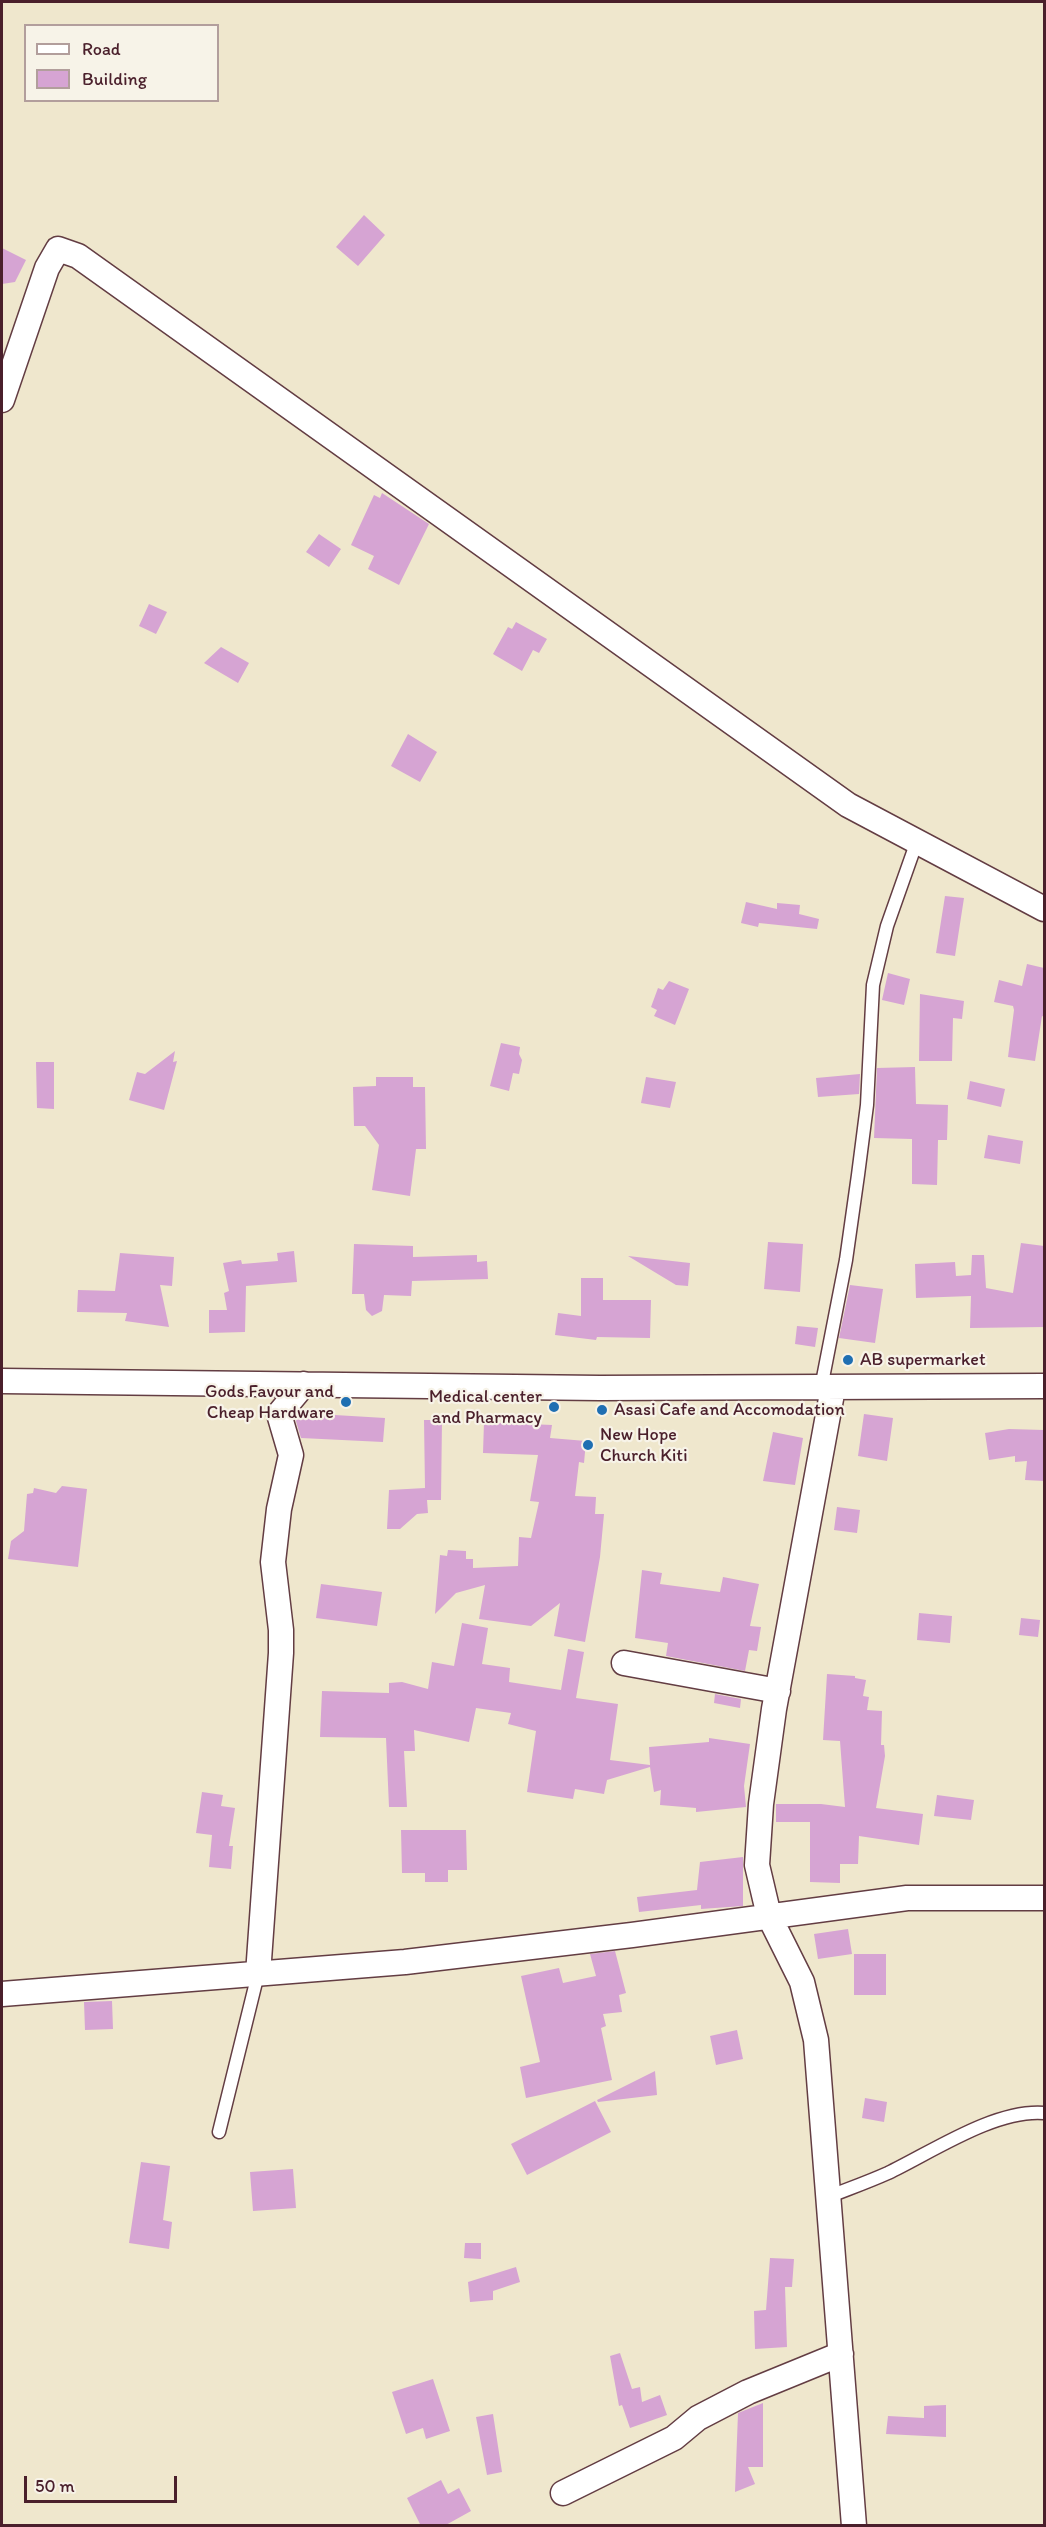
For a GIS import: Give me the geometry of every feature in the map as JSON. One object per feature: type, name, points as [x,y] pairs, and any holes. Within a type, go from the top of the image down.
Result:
[{"type":"street","points":[[2,400],[47,268],[58,249],[78,256],[848,805],[1044,909]]},
{"type":"street","points":[[2,1381],[827,1388],[1044,1386]]},
{"type":"street","points":[[258,1974],[282,1630],[273,1562],[279,1509],[291,1455],[279,1414],[304,1384]]},
{"type":"street","points":[[827,1388],[761,1804],[757,1865],[769,1916],[802,1982],[816,2040],[854,2526]]},
{"type":"street","points":[[624,1663],[778,1691]]},
{"type":"street","points":[[2,1994],[405,1962],[633,1935],[907,1898],[1044,1898]]},
{"type":"street","points":[[563,2493],[674,2438],[698,2418],[748,2392],[841,2354]]},
{"type":"lane","points":[[827,1388],[867,1105],[873,985],[887,927],[917,842]]},
{"type":"lane","points":[[219,2132],[258,1974]]},
{"type":"lane","points":[[828,2197],[888,2172],[963,2133],[1029,2112],[1044,2113]]},
{"type":"building","points":[[364,215],[385,235],[358,266],[336,247]]},
{"type":"building","points":[[2,248],[26,260],[15,282],[2,284]]},
{"type":"building","points":[[382,493],[429,524],[399,585],[368,569],[374,556],[351,545],[374,495],[380,498]]},
{"type":"building","points":[[319,534],[341,549],[329,567],[306,552]]},
{"type":"building","points":[[149,604],[167,612],[156,634],[139,626]]},
{"type":"building","points":[[516,622],[547,639],[539,653],[533,650],[522,671],[493,654],[508,627],[512,629]]},
{"type":"building","points":[[221,647],[249,663],[238,683],[204,663]]},
{"type":"building","points":[[408,734],[437,752],[420,782],[391,766]]},
{"type":"building","points":[[945,896],[964,898],[955,956],[936,953]]},
{"type":"building","points":[[746,902],[777,909],[777,903],[800,905],[799,914],[819,919],[817,929],[759,923],[758,927],[741,923]]},
{"type":"building","points":[[1027,964],[1044,968],[1044,1017],[1042,1016],[1035,1061],[1008,1057],[1013,1006],[994,1002],[999,980],[1022,986]]},
{"type":"building","points":[[888,973],[910,979],[904,1005],[882,1000]]},
{"type":"building","points":[[669,981],[689,989],[675,1025],[654,1016],[657,1010],[651,1007],[658,988],[663,990]]},
{"type":"building","points":[[920,994],[964,1001],[962,1019],[953,1018],[952,1061],[919,1061]]},
{"type":"building","points":[[501,1043],[520,1047],[519,1054],[522,1060],[519,1074],[513,1073],[509,1091],[490,1086]]},
{"type":"building","points":[[175,1051],[173,1062],[177,1061],[164,1110],[129,1100],[137,1072],[145,1074]]},
{"type":"building","points":[[36,1062],[54,1062],[54,1109],[37,1108]]},
{"type":"building","points":[[915,1067],[916,1104],[948,1105],[947,1140],[938,1140],[937,1185],[912,1184],[912,1139],[874,1138],[877,1068]]},
{"type":"building","points":[[860,1074],[859,1094],[818,1097],[816,1078]]},
{"type":"building","points":[[376,1077],[413,1077],[413,1087],[425,1087],[426,1149],[416,1149],[410,1196],[372,1190],[379,1145],[365,1126],[354,1126],[353,1087],[376,1086]]},
{"type":"building","points":[[646,1077],[676,1082],[670,1108],[641,1103]]},
{"type":"building","points":[[970,1081],[1005,1089],[1001,1107],[967,1099]]},
{"type":"building","points":[[988,1135],[1023,1141],[1020,1164],[984,1158]]},
{"type":"building","points":[[768,1242],[803,1244],[800,1292],[764,1289]]},
{"type":"building","points":[[1021,1243],[1044,1246],[1044,1327],[970,1328],[971,1296],[916,1298],[915,1264],[955,1262],[956,1276],[971,1275],[972,1255],[984,1255],[986,1288],[1013,1293]]},
{"type":"building","points":[[354,1244],[413,1246],[413,1257],[477,1255],[477,1262],[487,1261],[488,1279],[412,1281],[411,1296],[384,1295],[382,1311],[372,1316],[366,1310],[364,1294],[352,1294]]},
{"type":"building","points":[[294,1251],[297,1282],[246,1286],[245,1332],[209,1333],[209,1310],[227,1310],[224,1293],[229,1291],[223,1263],[241,1260],[242,1264],[278,1261],[277,1253]]},
{"type":"building","points":[[120,1253],[174,1257],[172,1286],[160,1285],[169,1327],[125,1321],[127,1313],[77,1312],[78,1290],[115,1291]]},
{"type":"building","points":[[628,1256],[690,1263],[688,1286],[676,1285]]},
{"type":"building","points":[[581,1278],[603,1278],[603,1300],[651,1300],[650,1338],[597,1337],[596,1340],[555,1335],[558,1313],[581,1316]]},
{"type":"building","points":[[850,1285],[883,1289],[875,1343],[839,1338]]},
{"type":"building","points":[[797,1326],[818,1328],[815,1347],[795,1344]]},
{"type":"building","points":[[301,1413],[385,1418],[383,1442],[301,1438],[295,1418]]},
{"type":"building","points":[[864,1414],[893,1418],[887,1461],[858,1456]]},
{"type":"building","points":[[424,1420],[442,1420],[441,1500],[427,1500],[428,1513],[417,1514],[400,1529],[387,1529],[389,1490],[425,1488]]},
{"type":"building","points":[[484,1422],[552,1425],[550,1438],[586,1441],[584,1463],[579,1462],[575,1496],[596,1497],[595,1514],[604,1514],[600,1557],[585,1642],[554,1636],[560,1603],[531,1626],[479,1619],[485,1585],[456,1593],[435,1614],[440,1555],[447,1556],[448,1550],[466,1551],[466,1559],[473,1559],[473,1568],[518,1566],[519,1537],[531,1538],[539,1502],[530,1501],[538,1455],[483,1453]]},
{"type":"building","points":[[1009,1429],[1044,1430],[1044,1481],[1025,1480],[1027,1461],[1015,1462],[1015,1456],[989,1460],[985,1433]]},
{"type":"building","points":[[773,1432],[803,1438],[795,1485],[763,1481]]},
{"type":"building","points":[[62,1486],[87,1489],[78,1567],[8,1559],[11,1541],[24,1531],[27,1494],[33,1493],[34,1488],[56,1493]]},
{"type":"building","points":[[837,1507],[860,1510],[857,1533],[834,1530]]},
{"type":"building","points":[[642,1570],[662,1573],[660,1584],[720,1592],[723,1577],[759,1584],[750,1626],[761,1627],[757,1651],[749,1650],[745,1671],[666,1656],[668,1643],[635,1638]]},
{"type":"building","points":[[321,1584],[382,1592],[377,1626],[316,1618]]},
{"type":"building","points":[[919,1613],[952,1616],[950,1643],[917,1640]]},
{"type":"building","points":[[1021,1618],[1040,1620],[1038,1637],[1019,1635]]},
{"type":"building","points":[[462,1623],[488,1628],[482,1664],[510,1668],[509,1682],[561,1690],[568,1649],[584,1652],[576,1698],[618,1704],[610,1760],[650,1765],[649,1747],[709,1742],[709,1738],[750,1744],[744,1786],[746,1807],[696,1812],[696,1808],[660,1805],[661,1790],[654,1792],[650,1767],[607,1780],[604,1794],[575,1789],[573,1799],[527,1792],[536,1731],[508,1724],[511,1713],[476,1708],[469,1742],[414,1730],[415,1751],[404,1751],[407,1807],[389,1807],[386,1738],[320,1737],[322,1691],[389,1693],[389,1683],[402,1682],[428,1689],[432,1662],[454,1666]]},
{"type":"building","points":[[827,1674],[855,1676],[855,1678],[866,1680],[863,1696],[869,1697],[867,1710],[882,1711],[881,1745],[884,1745],[885,1756],[876,1808],[923,1814],[919,1845],[859,1836],[858,1864],[840,1864],[840,1883],[810,1882],[810,1822],[776,1822],[776,1804],[821,1804],[845,1807],[840,1741],[823,1740]]},
{"type":"building","points":[[715,1694],[741,1699],[740,1708],[714,1703]]},
{"type":"building","points":[[202,1792],[223,1795],[221,1806],[235,1808],[229,1846],[233,1846],[231,1869],[209,1867],[212,1835],[196,1833]]},
{"type":"building","points":[[937,1795],[974,1800],[971,1820],[934,1816]]},
{"type":"building","points":[[401,1830],[466,1830],[467,1870],[448,1870],[448,1882],[425,1882],[425,1873],[402,1873]]},
{"type":"building","points":[[743,1857],[743,1906],[701,1909],[701,1905],[639,1912],[637,1897],[697,1890],[700,1862]]},
{"type":"building","points":[[848,1929],[852,1954],[818,1959],[814,1934]]},
{"type":"building","points":[[615,1951],[626,1993],[619,1995],[622,2012],[603,2014],[606,2026],[601,2028],[612,2080],[526,2098],[520,2067],[540,2062],[521,1976],[559,1968],[563,1983],[596,1976],[590,1954]]},
{"type":"building","points":[[854,1954],[886,1954],[886,1995],[854,1995]]},
{"type":"building","points":[[112,2001],[113,2029],[85,2030],[84,2002]]},
{"type":"building","points":[[737,2030],[743,2059],[716,2065],[710,2036]]},
{"type":"building","points":[[655,2071],[657,2095],[598,2102],[597,2100]]},
{"type":"building","points":[[865,2098],[887,2102],[884,2122],[862,2118]]},
{"type":"building","points":[[595,2101],[611,2132],[527,2175],[511,2144]]},
{"type":"building","points":[[141,2162],[170,2166],[163,2220],[172,2222],[169,2249],[129,2243]]},
{"type":"building","points":[[293,2169],[296,2208],[253,2211],[250,2172]]},
{"type":"building","points":[[465,2243],[481,2243],[481,2259],[464,2258]]},
{"type":"building","points":[[770,2258],[794,2259],[792,2287],[785,2287],[787,2347],[755,2349],[754,2311],[766,2310]]},
{"type":"building","points":[[516,2267],[520,2282],[493,2291],[493,2300],[470,2302],[468,2282]]},
{"type":"building","points":[[620,2353],[632,2389],[640,2387],[642,2402],[660,2395],[667,2415],[630,2428],[622,2405],[619,2406],[610,2356]]},
{"type":"building","points":[[433,2379],[450,2431],[426,2439],[423,2428],[406,2434],[392,2392]]},
{"type":"building","points":[[763,2403],[763,2467],[748,2467],[755,2484],[735,2492],[738,2413]]},
{"type":"building","points":[[946,2405],[946,2437],[886,2434],[888,2416],[924,2418],[924,2406]]},
{"type":"building","points":[[493,2414],[502,2472],[487,2475],[476,2417]]},
{"type":"building","points":[[441,2480],[448,2494],[459,2488],[471,2511],[444,2526],[421,2526],[407,2498]]},
{"type":"place","name":"AB supermarket","points":[[848,1360]]},
{"type":"place","name":"Gods Favour and Cheap Hardware","points":[[346,1402]]},
{"type":"place","name":"Medical center and Pharmacy","points":[[554,1407]]},
{"type":"place","name":"Asasi Cafe and Accomodation","points":[[602,1410]]},
{"type":"place","name":"New Hope Church Kiti","points":[[588,1445]]}]
